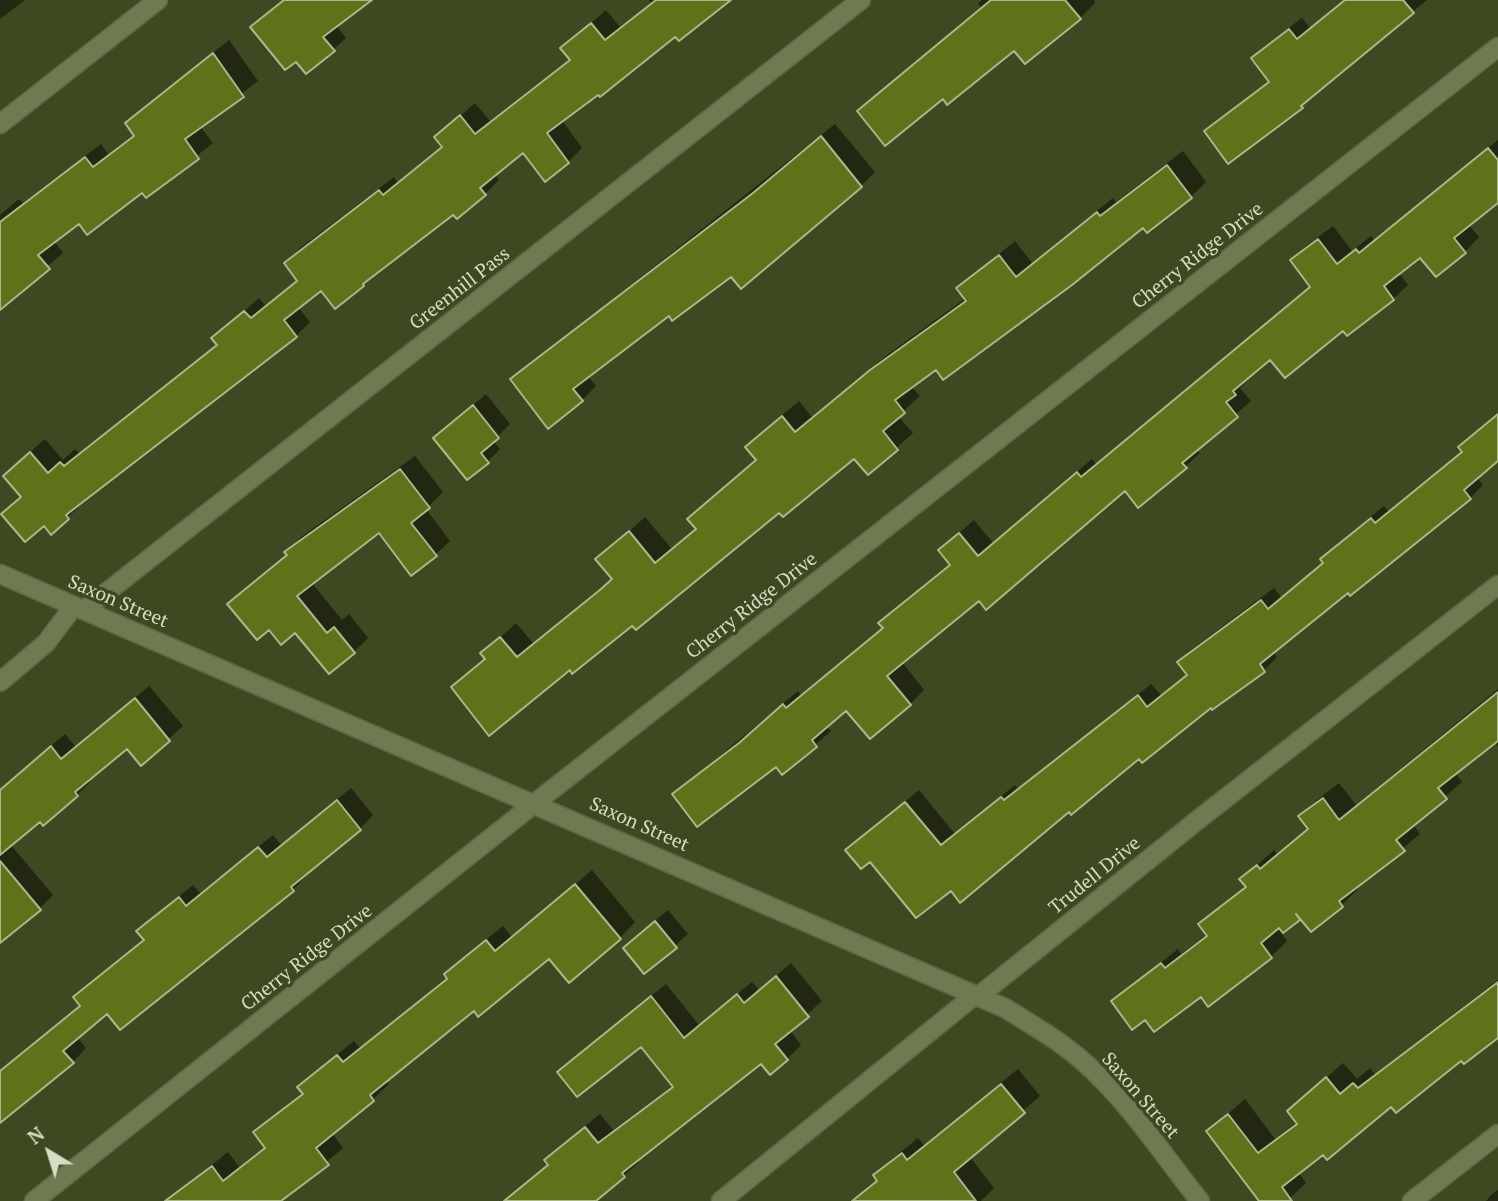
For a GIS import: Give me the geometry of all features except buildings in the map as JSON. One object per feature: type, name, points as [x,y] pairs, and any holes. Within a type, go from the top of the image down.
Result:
[{"type":"street","points":[[0,124],[158,0]]},
{"type":"street","name":"Greenhill Pass","points":[[0,682],[46,643],[79,608],[862,0]]},
{"type":"street","name":"Cherry Ridge Drive","points":[[34,1201],[535,803],[1498,47]]},
{"type":"street","name":"Saxon Street","points":[[0,574],[981,995],[1065,1047],[1096,1075],[1131,1112],[1200,1201]]},
{"type":"street","name":"Trudell Drive","points":[[722,1201],[970,999],[981,995],[1199,818],[1498,585]]},
{"type":"street","points":[[1412,1201],[1498,1134]]}]
